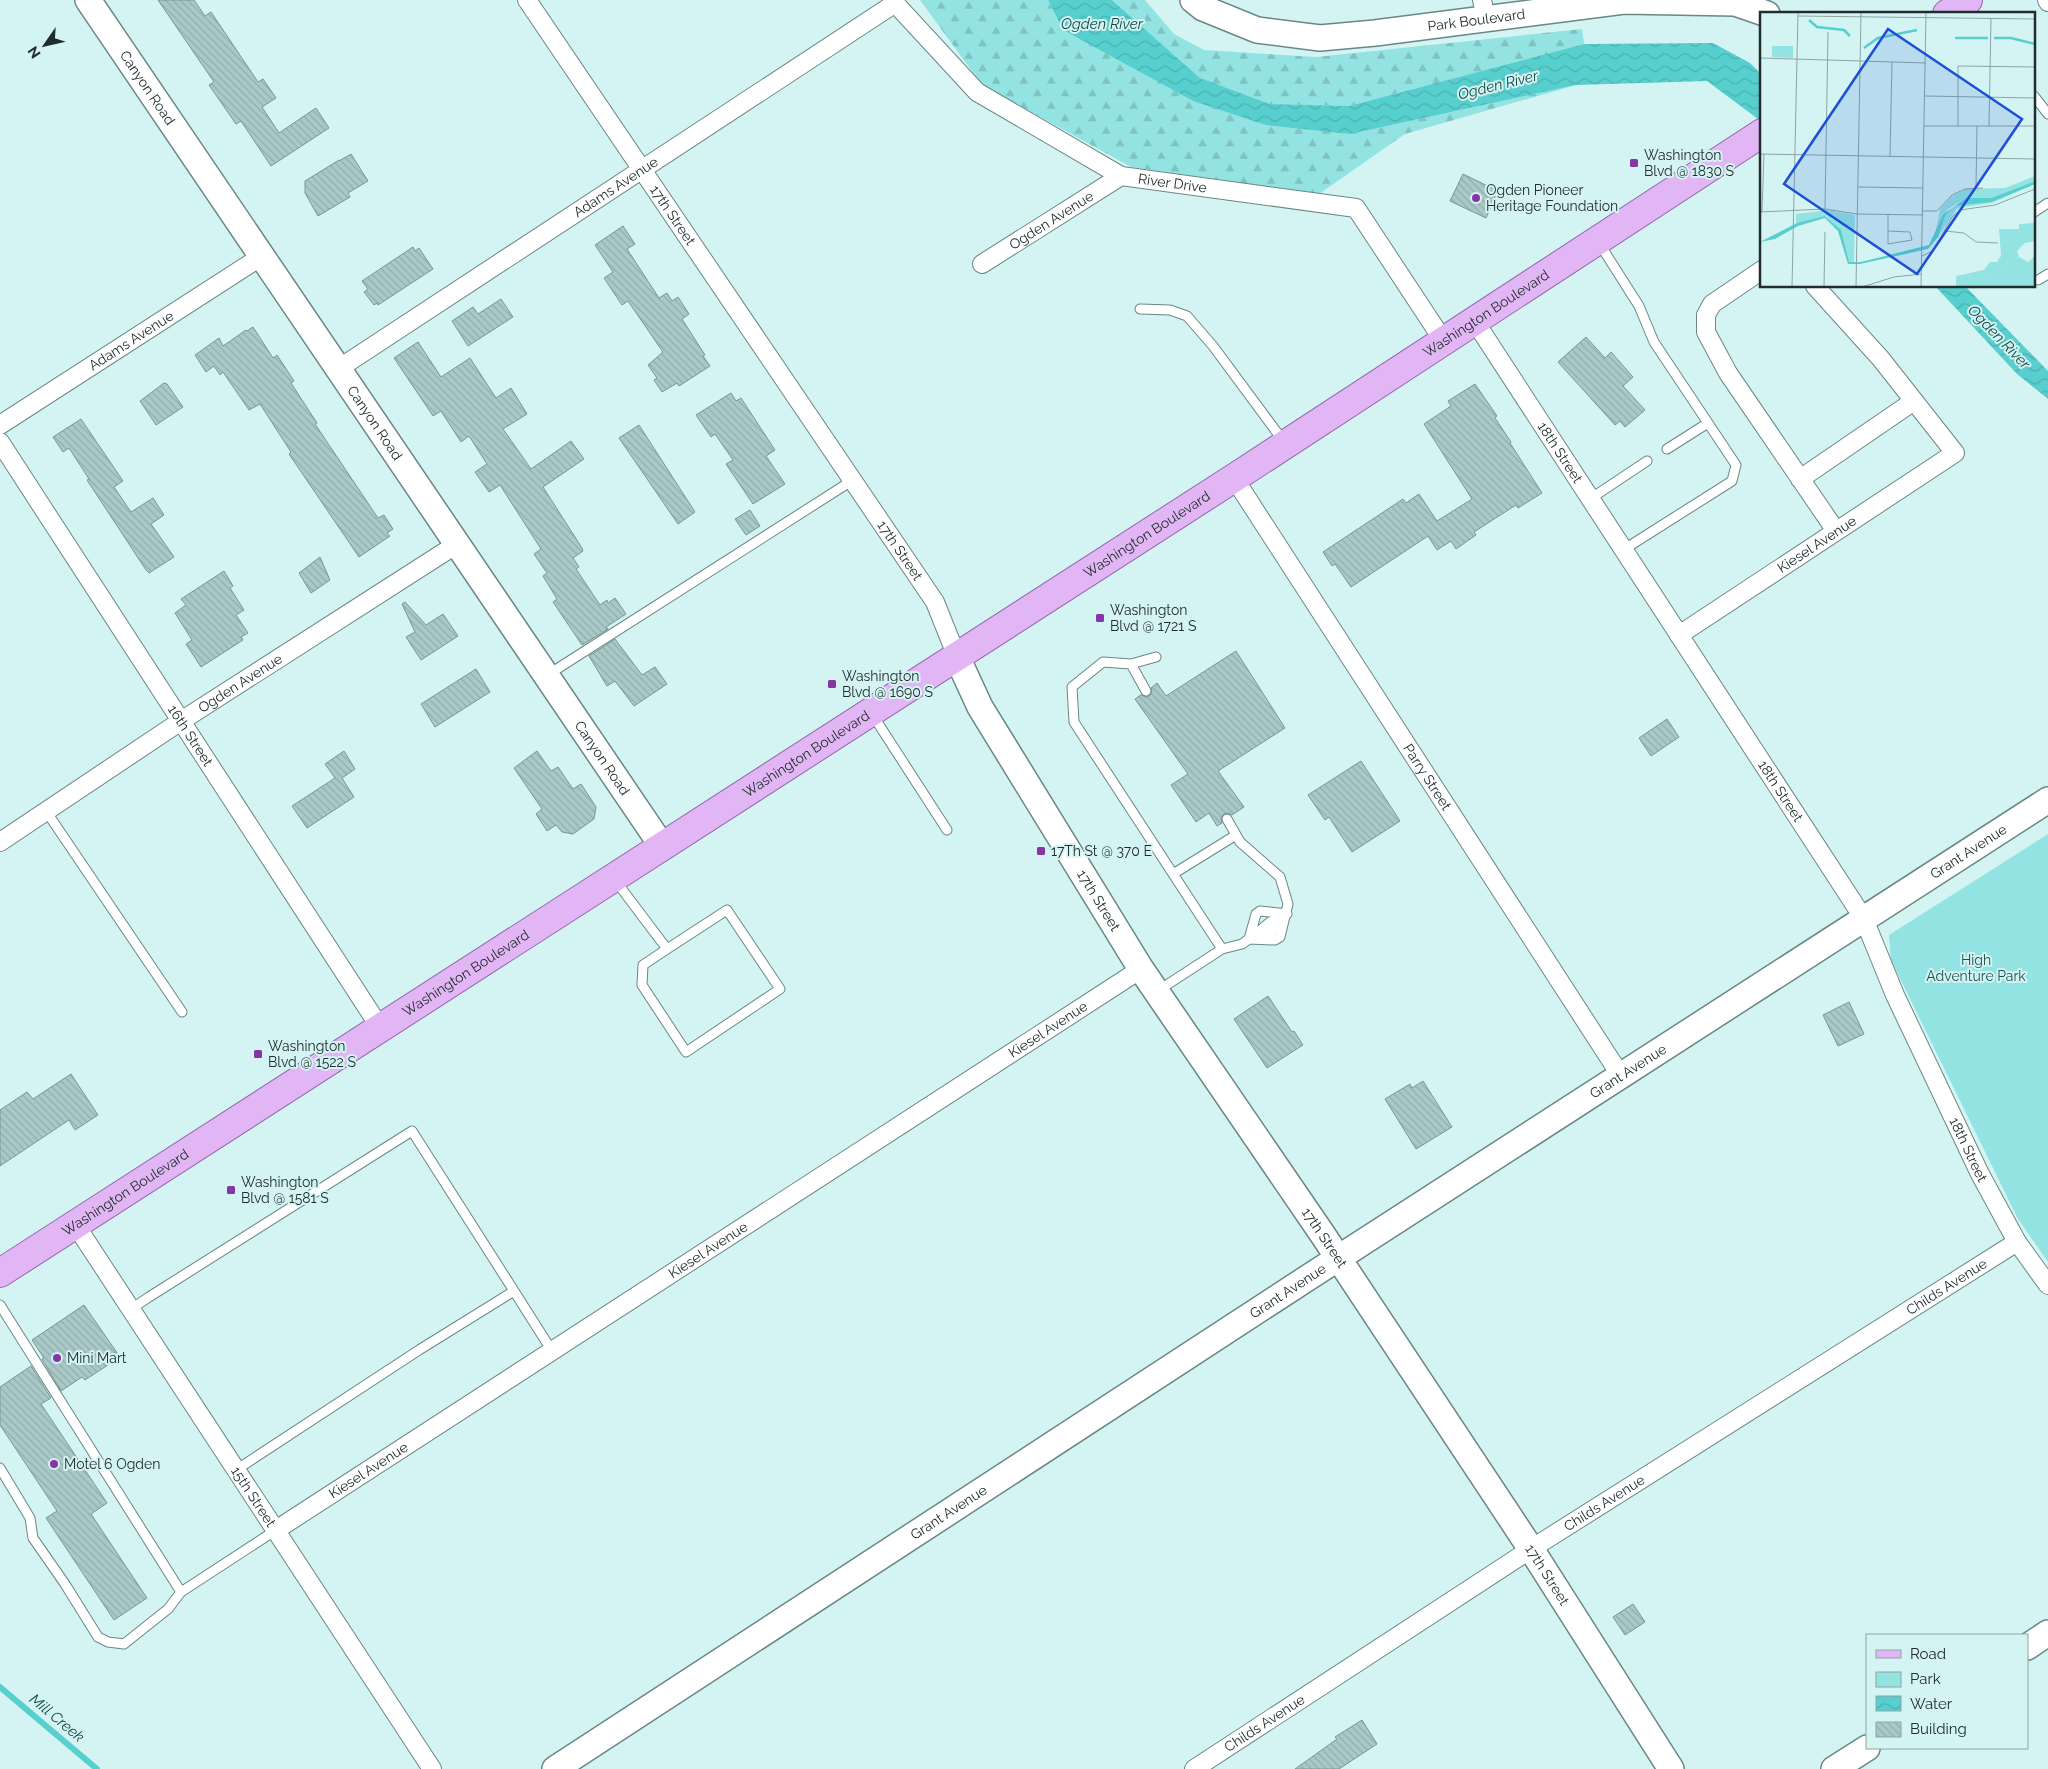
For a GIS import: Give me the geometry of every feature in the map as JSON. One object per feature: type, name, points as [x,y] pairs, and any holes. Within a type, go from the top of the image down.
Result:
[{"type":"main road","points":[[1949,12],[1968,0]]},
{"type":"main road","name":"Washington Boulevard","points":[[0,1273],[1234,478],[1760,134]]},
{"type":"street","name":"Canyon Road","points":[[88,0],[662,846]]},
{"type":"street","name":"17th Street","points":[[528,0],[935,602],[980,707],[1141,969],[1338,1258],[1531,1549],[1671,1769]]},
{"type":"street","name":"Park Boulevard","points":[[1192,0],[1203,8],[1257,30],[1320,38],[1375,33],[1484,9],[1624,1],[1735,3],[1761,12]]},
{"type":"street","name":"Adams Avenue","points":[[338,369],[642,170],[893,2]]},
{"type":"street","name":"River Drive","points":[[893,2],[978,92],[1121,176],[1356,208],[1443,340]]},
{"type":"street","name":"Ogden Avenue","points":[[982,264],[1121,176]]},
{"type":"street","name":"Adams Avenue","points":[[0,425],[262,256]]},
{"type":"street","points":[[1760,271],[1712,304],[1704,324],[1706,332],[1728,373],[1836,532]]},
{"type":"street","points":[[1800,479],[1914,401],[1881,359],[1817,288]]},
{"type":"street","name":"18th Street","points":[[1474,320],[1864,919],[1895,995],[1980,1174],[2017,1242],[2048,1284]]},
{"type":"street","name":"Kiesel Avenue","points":[[1679,635],[1955,454],[1914,401]]},
{"type":"street","name":"16th Street","points":[[0,442],[381,1029]]},
{"type":"street","name":"Parry Street","points":[[1234,478],[1621,1076]]},
{"type":"street","name":"Ogden Avenue","points":[[0,842],[181,721],[457,544]]},
{"type":"street","name":"Grant Avenue","points":[[555,1769],[1338,1258],[2048,800]]},
{"type":"street","name":"Kiesel Avenue","points":[[276,1530],[1141,969]]},
{"type":"street","name":"15th Street","points":[[75,1224],[432,1769]]},
{"type":"street","name":"Childs Avenue","points":[[1194,1769],[1531,1549],[2017,1242]]},
{"type":"street","points":[[2028,1646],[2048,1633]]},
{"type":"street","points":[[1834,1769],[1866,1749]]},
{"type":"lane","points":[[2036,99],[2048,114]]},
{"type":"lane","points":[[2036,211],[2048,203]]},
{"type":"lane","points":[[1597,240],[1639,306],[1654,342],[1736,465],[1732,481],[1623,550]]},
{"type":"lane","points":[[2038,280],[2048,274]]},
{"type":"lane","points":[[1140,309],[1170,310],[1187,316],[1213,346],[1286,444]]},
{"type":"lane","points":[[1667,449],[1708,423]]},
{"type":"lane","points":[[1590,499],[1647,461]]},
{"type":"lane","points":[[546,676],[853,480]]},
{"type":"lane","points":[[1156,656],[1131,664],[1103,662],[1072,687],[1074,722],[1222,949]]},
{"type":"lane","points":[[1131,664],[1146,691]]},
{"type":"lane","points":[[870,712],[946,830]]},
{"type":"lane","points":[[46,811],[182,1012]]},
{"type":"lane","points":[[1227,819],[1240,842],[1280,877],[1288,904],[1280,937],[1275,940],[1249,939]]},
{"type":"lane","points":[[1173,874],[1236,835]]},
{"type":"lane","points":[[614,877],[667,949]]},
{"type":"lane","points":[[727,910],[780,989],[686,1052],[642,985],[643,965],[667,949],[727,910]]},
{"type":"lane","points":[[1249,939],[1256,914],[1260,911],[1286,914]]},
{"type":"lane","points":[[1157,992],[1222,949],[1242,944],[1264,926],[1286,914]]},
{"type":"lane","points":[[131,1310],[148,1297],[412,1131],[552,1352]]},
{"type":"lane","points":[[236,1470],[514,1291]]},
{"type":"lane","points":[[0,1306],[181,1592]]},
{"type":"lane","points":[[0,1468],[30,1518],[33,1538],[65,1584],[98,1637],[108,1642],[124,1644],[168,1609],[181,1592],[276,1530]]},
{"type":"green space","points":[[920,0],[1048,0],[1063,30],[1193,101],[1350,134],[1576,85],[1405,134],[1319,194],[1131,167],[982,85]]},
{"type":"green space","points":[[1112,0],[1145,0],[1174,34],[1204,50],[1316,57],[1582,29],[1584,44],[1349,106],[1270,104],[1200,78]]},
{"type":"green space","name":"High Adventure Park","points":[[2048,834],[2048,1262],[2018,1219],[1891,960],[1889,935]]},
{"type":"water","name":"Ogden River","points":[[1048,0],[1112,0],[1200,78],[1270,104],[1349,106],[1584,44],[1713,43],[1750,63],[1760,73],[1760,121],[1707,81],[1576,85],[1350,134],[1266,125],[1193,101],[1063,30]]},
{"type":"water","name":"Ogden River","points":[[1937,288],[1967,288],[2048,371],[2048,399],[2017,374]]},
{"type":"building","points":[[158,0],[194,0],[205,16],[211,12],[258,82],[263,79],[276,98],[262,107],[279,133],[316,108],[329,128],[271,166],[241,121],[236,124],[209,85],[214,82]]},
{"type":"building","points":[[351,154],[368,181],[348,193],[350,197],[318,216],[305,193],[305,181]]},
{"type":"building","points":[[1463,174],[1498,191],[1486,218],[1450,201]]},
{"type":"building","points":[[623,226],[635,244],[627,249],[659,298],[667,293],[672,301],[678,297],[689,314],[682,319],[710,366],[679,386],[677,383],[662,392],[654,380],[657,378],[648,365],[663,352],[628,301],[622,305],[604,278],[613,272],[595,245]]},
{"type":"building","points":[[413,247],[415,251],[419,248],[433,269],[378,305],[377,303],[374,305],[364,292],[368,289],[362,281]]},
{"type":"building","points":[[501,299],[513,317],[468,346],[452,321],[473,307],[478,314]]},
{"type":"building","points":[[253,327],[273,358],[277,355],[294,381],[291,383],[317,423],[315,424],[378,518],[384,515],[393,529],[387,533],[390,536],[359,557],[289,454],[291,452],[260,404],[249,410],[223,372],[220,375],[214,366],[206,372],[195,355],[219,338],[223,346]]},
{"type":"building","points":[[1586,337],[1605,358],[1611,352],[1633,377],[1623,386],[1645,410],[1625,427],[1620,421],[1615,425],[1558,362]]},
{"type":"building","points":[[418,342],[441,377],[470,358],[496,398],[511,388],[527,414],[503,429],[531,469],[571,441],[584,459],[543,487],[582,548],[583,551],[573,558],[579,567],[576,569],[600,605],[607,600],[608,603],[615,598],[626,614],[606,627],[608,629],[582,645],[553,602],[557,599],[543,576],[547,573],[534,554],[541,549],[500,485],[489,492],[475,472],[487,464],[469,436],[461,442],[441,411],[433,416],[394,358]]},
{"type":"building","points":[[164,383],[167,384],[183,407],[156,425],[140,401]]},
{"type":"building","points":[[1475,384],[1497,416],[1495,418],[1542,493],[1518,508],[1516,505],[1474,532],[1476,535],[1456,549],[1451,541],[1437,550],[1428,536],[1351,587],[1335,564],[1332,566],[1323,552],[1403,499],[1406,503],[1419,494],[1437,521],[1472,499],[1424,424],[1451,406],[1448,401]]},
{"type":"building","points":[[731,393],[736,401],[741,398],[775,450],[766,456],[785,484],[753,504],[726,464],[733,460],[715,434],[711,437],[696,415]]},
{"type":"building","points":[[81,419],[123,481],[114,487],[131,512],[153,498],[164,515],[151,524],[174,557],[149,573],[87,480],[89,479],[69,448],[63,452],[53,437]]},
{"type":"building","points":[[639,425],[695,512],[678,524],[619,438]]},
{"type":"building","points":[[750,510],[760,526],[746,535],[735,519]]},
{"type":"building","points":[[320,557],[330,580],[311,593],[299,573]]},
{"type":"building","points":[[224,571],[233,586],[230,588],[244,610],[236,615],[248,633],[241,637],[243,640],[201,667],[186,644],[192,640],[175,613],[186,605],[181,599]]},
{"type":"building","points":[[405,602],[426,625],[443,614],[458,636],[421,660],[406,637],[415,632],[402,604]]},
{"type":"building","points":[[615,639],[642,675],[655,667],[667,684],[634,706],[615,681],[607,686],[589,656]]},
{"type":"building","points":[[1236,651],[1285,728],[1218,771],[1244,807],[1232,815],[1224,814],[1221,818],[1222,823],[1217,826],[1209,813],[1196,822],[1171,785],[1188,774],[1135,699],[1141,695],[1149,696],[1152,692],[1151,688],[1157,683],[1166,696]]},
{"type":"building","points":[[476,669],[490,692],[435,727],[421,704]]},
{"type":"building","points":[[1667,719],[1679,737],[1651,756],[1639,738]]},
{"type":"building","points":[[344,751],[355,769],[342,778],[354,797],[307,828],[292,806],[335,778],[325,764]]},
{"type":"building","points":[[537,751],[551,771],[558,767],[573,789],[581,784],[596,807],[594,819],[573,834],[562,832],[556,825],[547,831],[536,814],[542,809],[514,768]]},
{"type":"building","points":[[1361,761],[1400,821],[1352,852],[1329,817],[1325,820],[1308,795]]},
{"type":"building","points":[[1268,996],[1303,1045],[1267,1068],[1234,1019]]},
{"type":"building","points":[[1849,1002],[1864,1034],[1838,1046],[1823,1015]]},
{"type":"building","points":[[71,1074],[98,1115],[75,1130],[69,1120],[0,1166],[0,1110],[27,1092],[33,1099]]},
{"type":"building","points":[[1423,1081],[1452,1127],[1416,1149],[1385,1099],[1410,1084],[1412,1088]]},
{"type":"building","points":[[84,1305],[120,1357],[85,1380],[82,1377],[61,1391],[42,1359],[44,1358],[32,1340]]},
{"type":"building","name":"Motel 6 Ogden","points":[[31,1366],[51,1398],[41,1404],[107,1503],[91,1514],[147,1598],[114,1620],[46,1518],[57,1511],[0,1425],[0,1387]]},
{"type":"building","points":[[1633,1604],[1645,1622],[1625,1635],[1613,1617]]},
{"type":"building","points":[[1362,1720],[1377,1744],[1339,1769],[1295,1769],[1337,1739],[1335,1737]]},
{"type":"waterway","name":"Mill Creek","points":[[0,1687],[97,1769]]},
{"type":"place","name":"Washington Blvd @ 1830 S","points":[[1634,163]]},
{"type":"place","name":"Ogden Pioneer Heritage Foundation","points":[[1476,198]]},
{"type":"place","name":"Washington Blvd @ 1721 S","points":[[1100,618]]},
{"type":"place","name":"Washington Blvd @ 1690 S","points":[[832,684]]},
{"type":"place","name":"17Th St @ 370 E","points":[[1041,851]]},
{"type":"place","name":"Washington Blvd @ 1522 S","points":[[258,1054]]},
{"type":"place","name":"Washington Blvd @ 1581 S","points":[[231,1190]]},
{"type":"place","name":"Mini Mart","points":[[57,1358]]},
{"type":"place","name":"Motel 6 Ogden","points":[[54,1464]]}]
